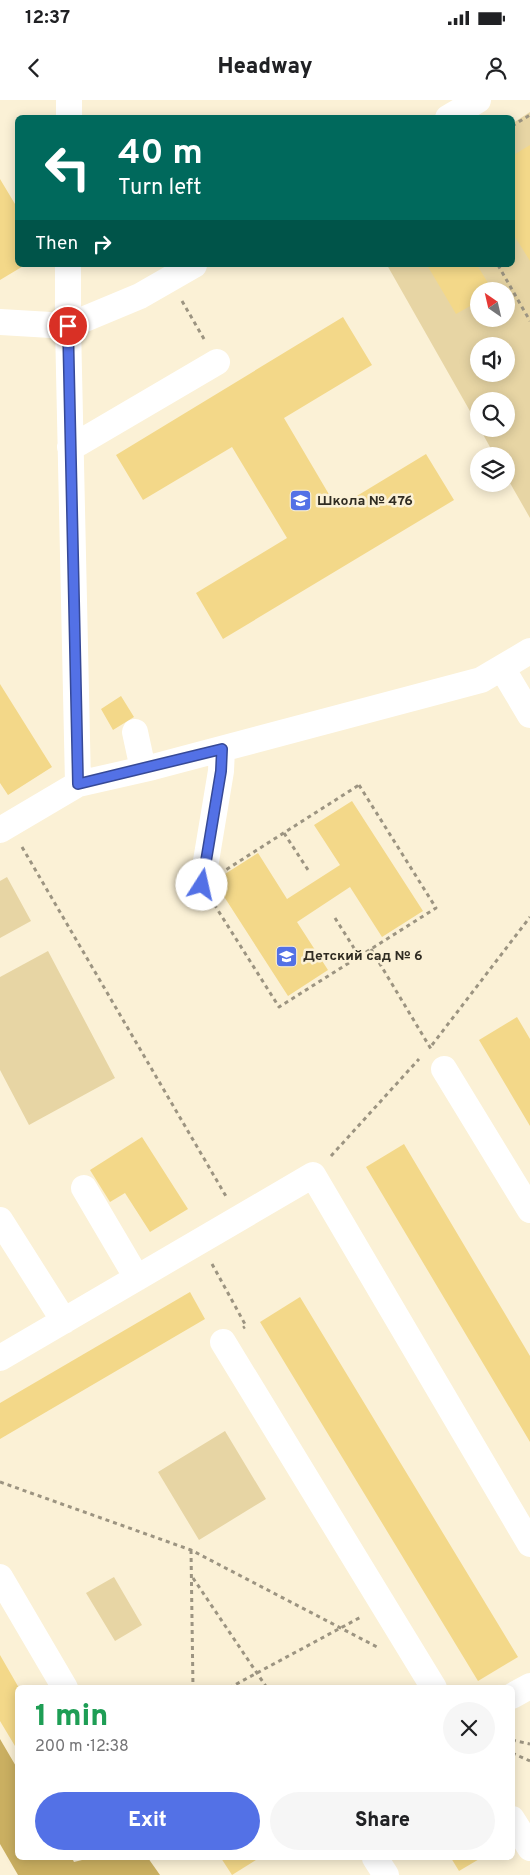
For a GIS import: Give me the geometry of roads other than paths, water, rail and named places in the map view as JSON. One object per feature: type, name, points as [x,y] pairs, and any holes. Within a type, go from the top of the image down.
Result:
[{"type":"lane","points":[[68,115],[69,100]]},
{"type":"lane","points":[[453,115],[478,100]]},
{"type":"lane","points":[[68,267],[78,784]]},
{"type":"lane","points":[[0,322],[68,326],[140,296],[190,267]]},
{"type":"lane","points":[[70,446],[79,443],[217,362]]},
{"type":"lane","points":[[5,827],[78,784],[222,749],[481,680],[530,651]]},
{"type":"lane","points":[[502,668],[530,715]]},
{"type":"lane","points":[[135,732],[143,769]]},
{"type":"lane","points":[[202,885],[221,771],[222,749]]},
{"type":"lane","points":[[444,1069],[530,1210]]},
{"type":"lane","points":[[0,1358],[313,1175],[530,1544]]},
{"type":"lane","points":[[84,1188],[137,1278]]},
{"type":"lane","points":[[0,1220],[64,1321]]},
{"type":"lane","points":[[223,1342],[432,1685]]},
{"type":"lane","points":[[0,1577],[63,1685]]},
{"type":"lane","points":[[515,1694],[530,1686]]},
{"type":"lane","points":[[515,1823],[530,1848]]},
{"type":"lane","points":[[376,1860],[386,1875]]},
{"type":"place","name":"Школа № 476","points":[[301,501]]},
{"type":"place","name":"Детский сад № 6","points":[[287,956]]}]
